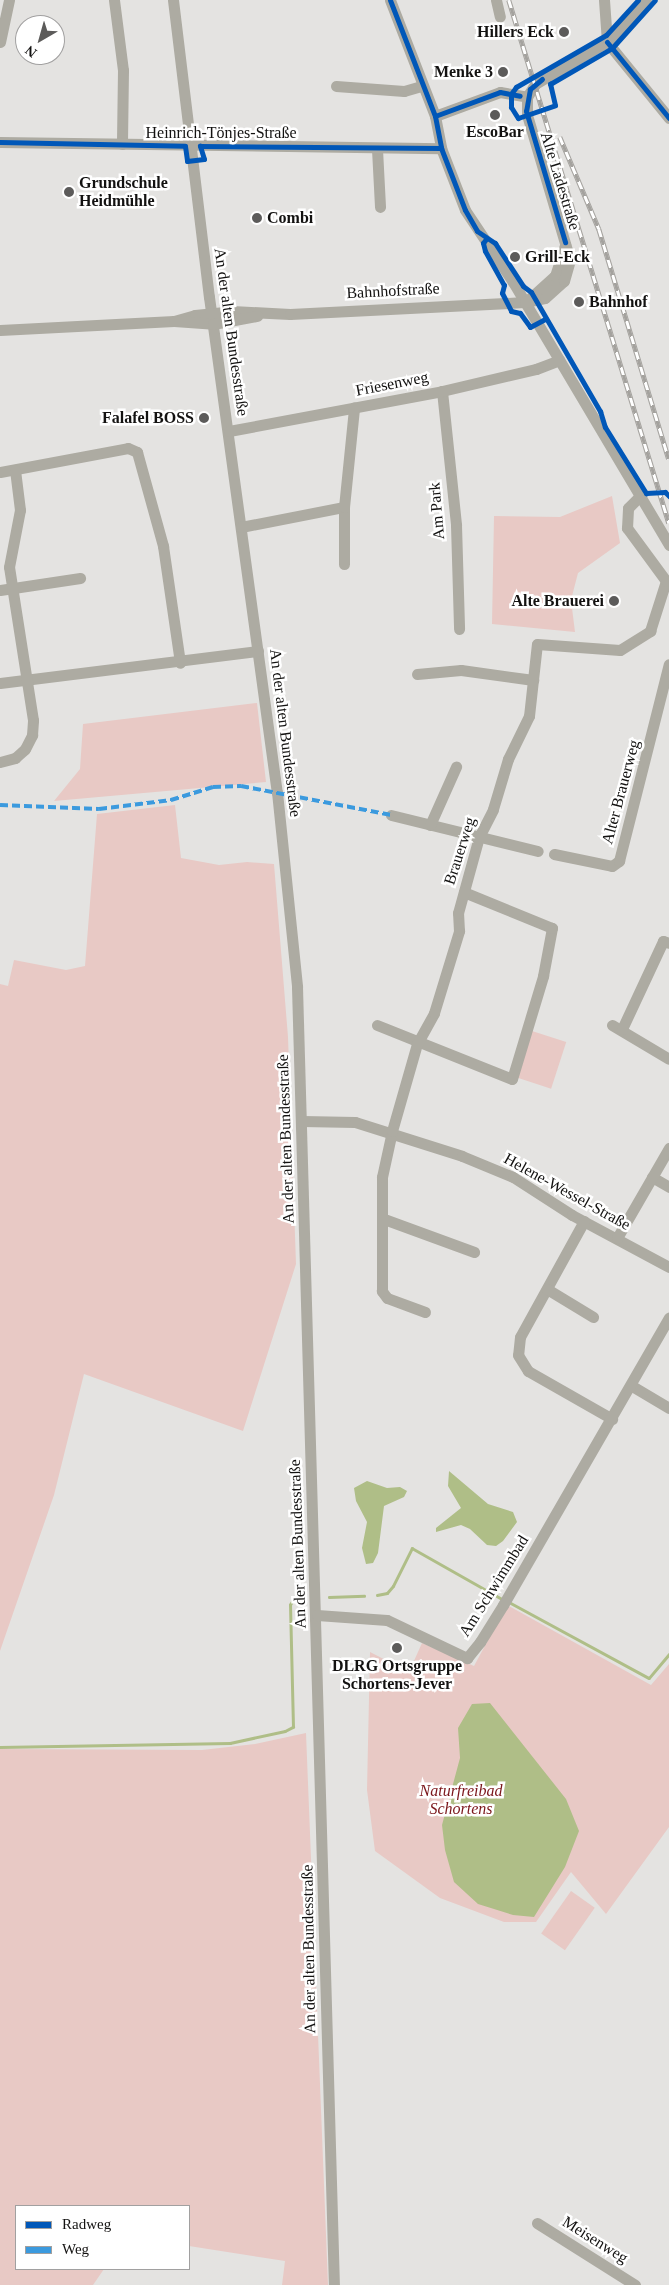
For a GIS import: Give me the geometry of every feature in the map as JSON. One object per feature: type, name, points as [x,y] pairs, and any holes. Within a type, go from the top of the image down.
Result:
[{"type":"street","points":[[0,42],[9,0]]},
{"type":"street","points":[[114,0],[123,70],[122,144]]},
{"type":"street","name":"An der alten Bundesstraße","points":[[173,0],[212,318],[277,792],[297,988],[317,1615],[334,2285]]},
{"type":"street","points":[[496,0],[500,17]]},
{"type":"street","points":[[604,0],[608,42],[669,118]]},
{"type":"street","points":[[435,116],[500,92],[527,97],[535,84],[608,42],[646,0]]},
{"type":"street","points":[[392,1],[421,86],[435,116],[441,148],[465,210],[525,302],[669,545]]},
{"type":"street","points":[[336,86],[404,91],[421,86]]},
{"type":"street","name":"Alte Ladestraße","points":[[525,302],[545,298],[564,281],[570,267],[565,242],[527,115],[527,97]]},
{"type":"street","name":"Heinrich-Tönjes-Straße","points":[[0,142],[192,146],[268,145],[378,149],[441,148]]},
{"type":"street","points":[[378,149],[380,207]]},
{"type":"street","name":"Bahnhofstraße","points":[[0,330],[174,321],[263,314],[525,302]]},
{"type":"street","name":"Friesenweg","points":[[229,431],[442,391],[536,369],[559,360]]},
{"type":"street","name":"Am Park","points":[[442,391],[456,525],[459,629]]},
{"type":"street","points":[[344,564],[344,507],[354,408]]},
{"type":"street","points":[[0,472],[134,449],[140,456],[163,546],[180,663]]},
{"type":"street","points":[[0,762],[15,758],[25,749],[32,736],[33,720],[13,588],[10,555],[20,502],[15,470]]},
{"type":"street","name":"Brauerweg","points":[[425,1312],[387,1298],[382,1291],[384,1219],[382,1177],[392,1131],[417,1044],[434,1013],[459,931],[458,913],[479,838],[493,809],[508,759],[529,716],[537,644],[620,650],[631,646],[650,631],[666,596],[665,577],[627,528],[628,508],[640,497]]},
{"type":"street","points":[[241,526],[344,507]]},
{"type":"street","points":[[0,590],[80,578]]},
{"type":"street","points":[[0,682],[180,663],[258,651]]},
{"type":"street","name":"Alter Brauerweg","points":[[554,854],[612,866],[619,861],[669,664]]},
{"type":"street","points":[[417,674],[461,670],[534,680]]},
{"type":"street","points":[[430,825],[456,767]]},
{"type":"street","points":[[391,815],[538,851]]},
{"type":"street","points":[[377,1025],[417,1044],[512,1079],[543,976],[552,928],[464,892]]},
{"type":"street","points":[[669,943],[663,941],[617,1027],[669,1059]]},
{"type":"street","name":"Helene-Wessel-Straße","points":[[302,1121],[355,1122],[392,1131],[496,1169],[669,1268]]},
{"type":"street","points":[[618,1238],[669,1148]]},
{"type":"street","points":[[652,1177],[669,1187]]},
{"type":"street","points":[[384,1219],[474,1252]]},
{"type":"street","points":[[584,1221],[520,1337],[517,1348],[520,1363],[545,1383],[612,1419],[668,1321]]},
{"type":"street","points":[[547,1289],[593,1317]]},
{"type":"street","points":[[632,1386],[669,1408]]},
{"type":"street","name":"Am Schwimmbad","points":[[317,1615],[387,1620],[467,1658],[480,1642],[506,1601],[612,1419]]},
{"type":"street","name":"Meisenweg","points":[[537,2223],[635,2285]]},
{"type":"green space","points":[[612,496],[620,543],[578,573],[571,600],[575,632],[492,624],[494,516],[560,517]]},
{"type":"green space","points":[[257,703],[266,782],[54,801],[80,769],[83,724]]},
{"type":"green space","points":[[175,805],[181,858],[219,865],[247,862],[274,864],[288,1037],[296,1264],[243,1431],[84,1374],[54,1495],[0,1651],[0,984],[8,986],[14,960],[66,970],[85,966],[97,814]]},
{"type":"green space","points":[[532,1031],[566,1042],[551,1089],[517,1078]]},
{"type":"green space","name":"Naturfreibad Schortens","points":[[507,1605],[651,1685],[669,1664],[669,1827],[606,1914],[571,1872],[536,1922],[504,1922],[440,1898],[375,1851],[367,1790],[370,1652],[409,1672],[422,1643],[474,1666]]},
{"type":"green space","points":[[306,1733],[328,2285],[282,2285],[285,2261],[190,2246],[190,2205],[15,2205],[15,2270],[103,2270],[93,2285],[0,2285],[0,1749],[202,1750],[255,1744]]},
{"type":"green space","points":[[571,1891],[595,1908],[565,1950],[541,1934]]},
{"type":"shaded area","points":[[449,1471],[488,1504],[513,1512],[517,1522],[503,1541],[496,1546],[487,1545],[470,1529],[461,1525],[436,1532],[436,1528],[461,1508],[448,1486]]},
{"type":"shaded area","points":[[367,1481],[387,1488],[400,1487],[407,1491],[404,1497],[384,1506],[378,1553],[373,1563],[366,1564],[362,1548],[367,1522],[356,1501],[354,1488]]},
{"type":"shaded area","points":[[490,1703],[566,1799],[579,1831],[565,1867],[534,1917],[513,1915],[478,1904],[454,1882],[445,1850],[442,1825],[460,1758],[458,1728],[472,1704]]},
{"type":"waterway","points":[[377,1595],[387,1593],[393,1586],[412,1548],[502,1599]]},
{"type":"waterway","points":[[329,1597],[364,1596]]},
{"type":"waterway","points":[[0,1747],[230,1743],[285,1731],[293,1727],[290,1605],[294,1598],[306,1598]]},
{"type":"waterway","points":[[509,1602],[649,1678],[669,1654]]},
{"type":"railway","points":[[509,0],[669,523]]},
{"type":"railway","points":[[560,137],[599,229],[669,459]]},
{"type":"marked path","points":[[0,805],[99,809],[171,800],[213,787],[241,786],[391,815]]},
{"type":"cycle path","points":[[390,0],[435,116],[441,148],[465,210],[477,231],[495,243],[523,286],[531,292],[600,411],[605,427],[646,493],[665,492],[669,496]]},
{"type":"cycle path","points":[[638,0],[606,35],[516,87],[511,94],[511,107],[518,118],[555,105],[550,84],[612,48],[655,0]]},
{"type":"cycle path","points":[[607,42],[669,118]]},
{"type":"cycle path","points":[[542,79],[530,89],[526,111],[565,242]]},
{"type":"cycle path","points":[[435,116],[500,92],[520,96]]},
{"type":"cycle path","points":[[0,142],[185,146],[187,161],[204,159],[200,146],[441,148]]},
{"type":"cycle path","points":[[486,239],[483,243],[485,251],[504,285],[502,293],[511,311],[520,313],[530,327],[545,319]]},
{"type":"place","name":"Hillers Eck","points":[[564,32]]},
{"type":"place","name":"Menke 3","points":[[503,72]]},
{"type":"place","name":"EscoBar","points":[[495,115]]},
{"type":"place","name":"Grundschule Heidmühle","points":[[69,192]]},
{"type":"place","name":"Combi","points":[[257,218]]},
{"type":"place","name":"Grill-Eck","points":[[515,257]]},
{"type":"place","name":"Bahnhof","points":[[579,302]]},
{"type":"place","name":"Falafel BOSS","points":[[204,418]]},
{"type":"place","name":"Alte Brauerei","points":[[614,601]]},
{"type":"place","name":"DLRG Ortsgruppe Schortens-Jever","points":[[397,1648]]}]
